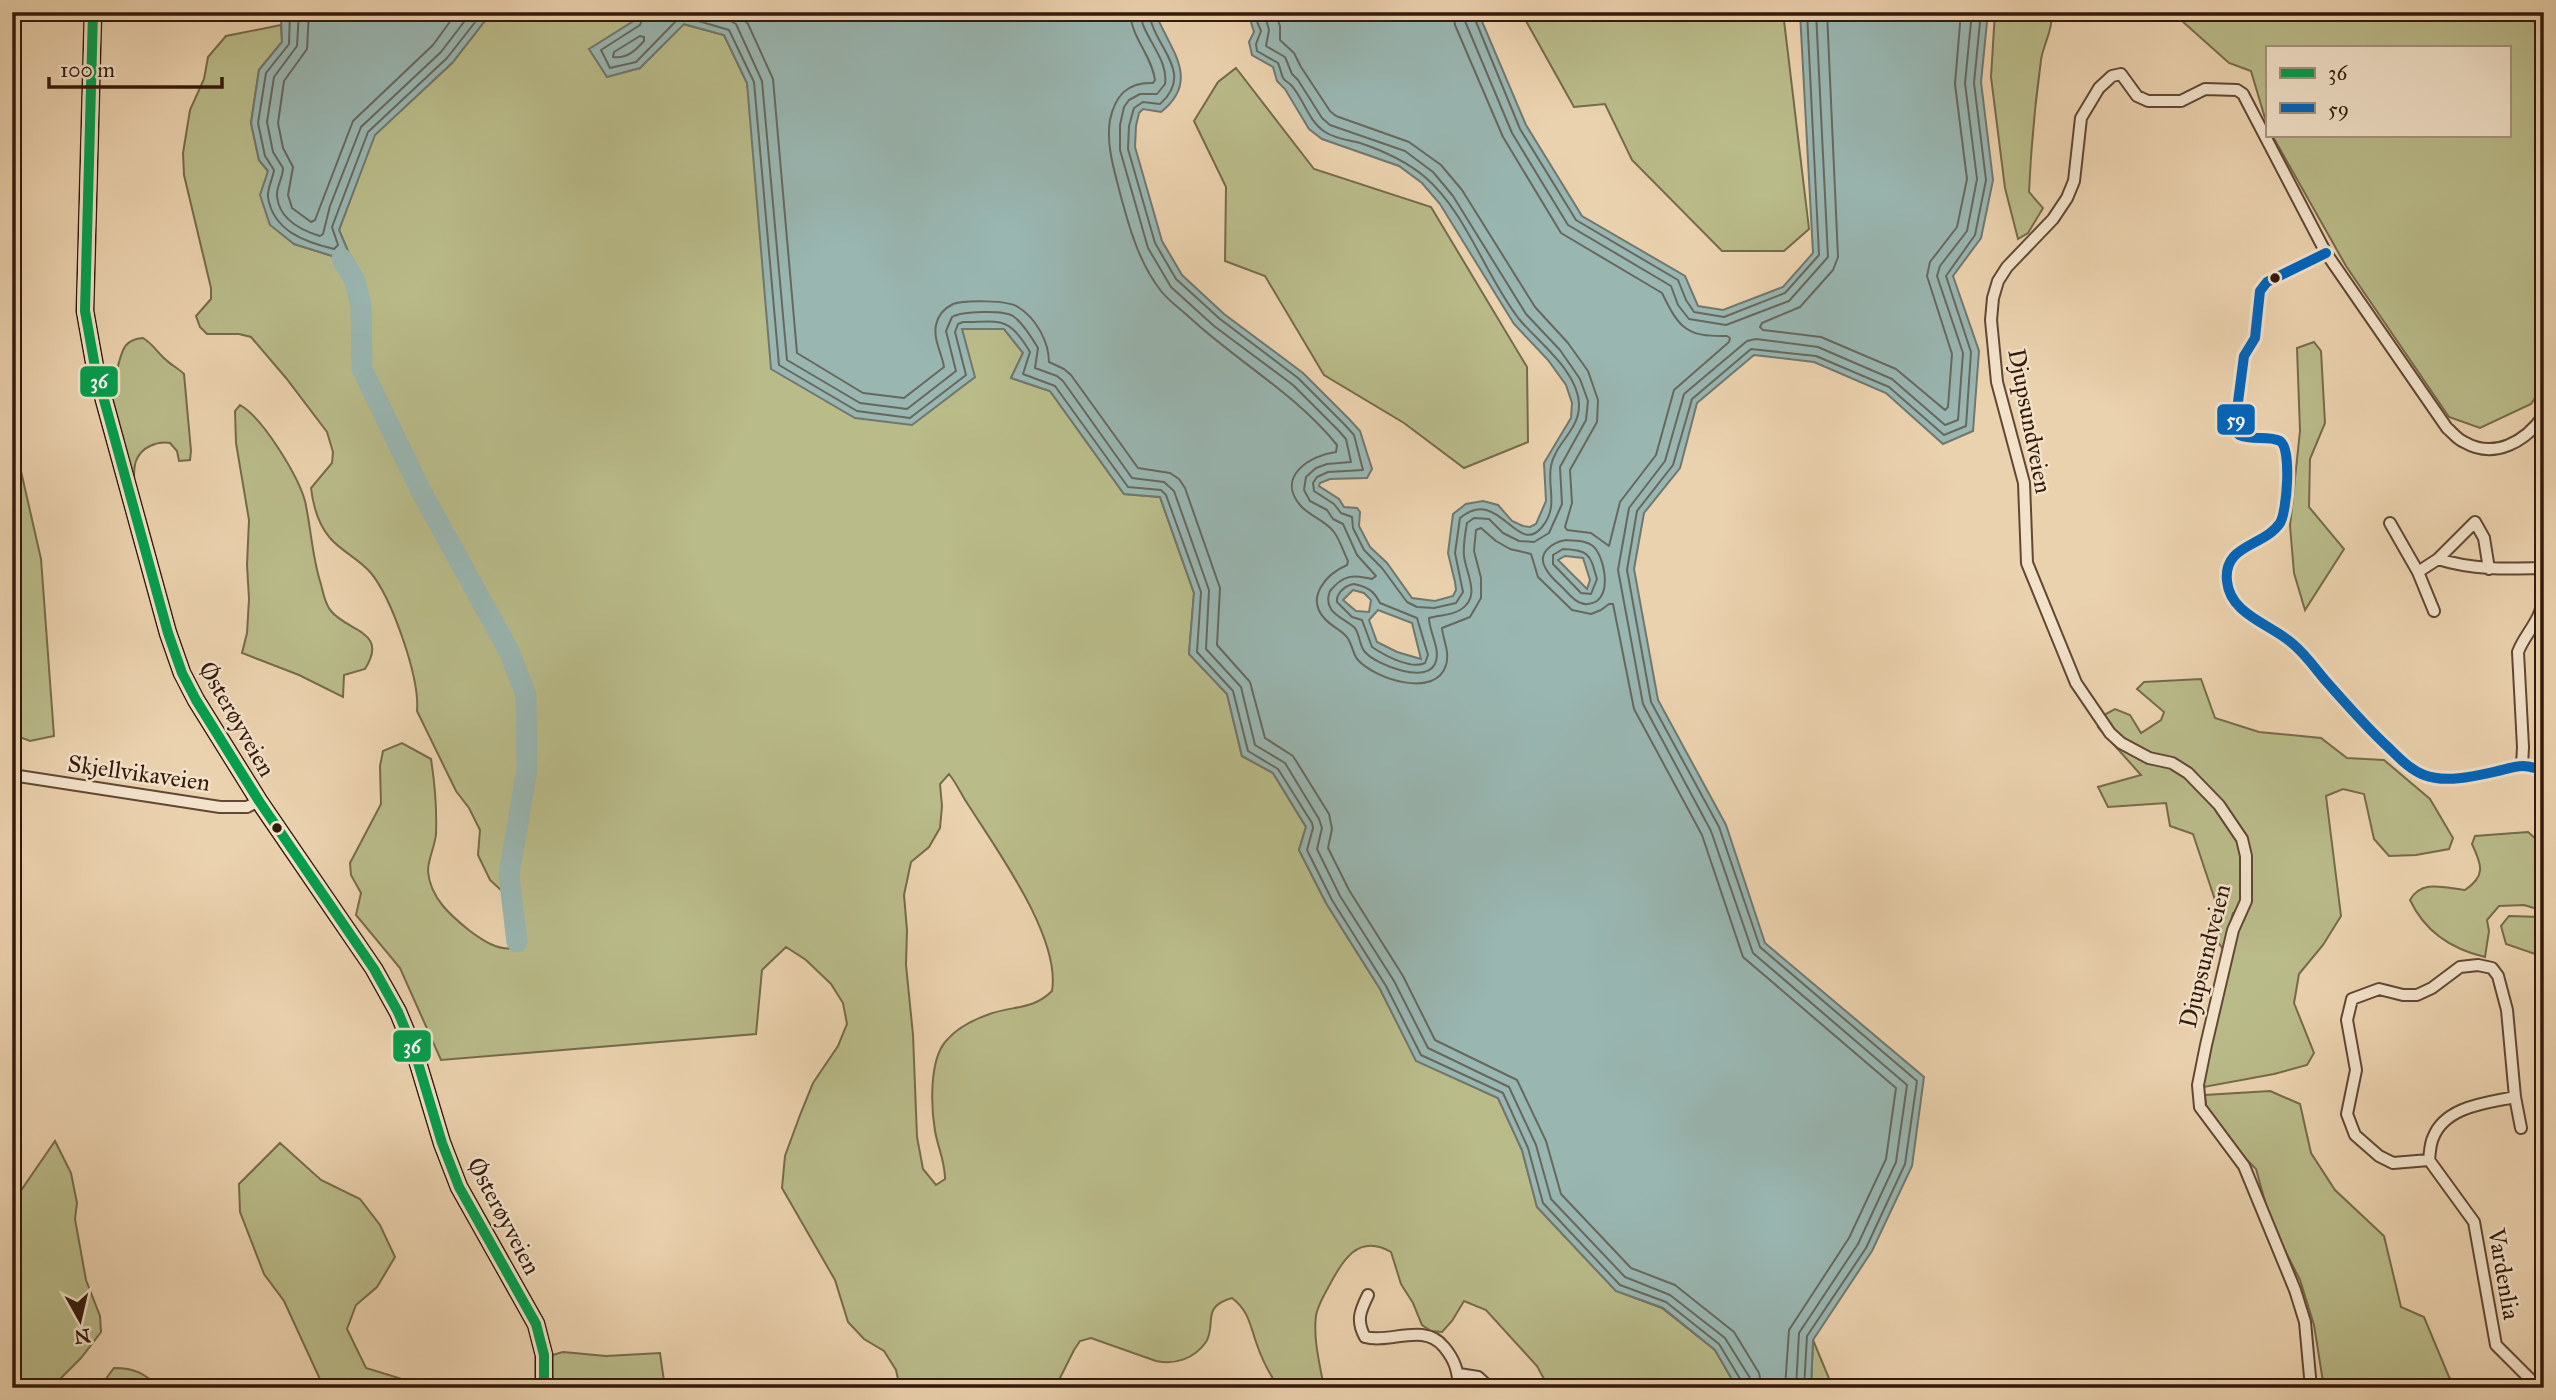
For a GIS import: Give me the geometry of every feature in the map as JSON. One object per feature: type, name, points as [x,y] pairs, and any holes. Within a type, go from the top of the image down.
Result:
[{"type":"main road","name":"Østerøyveien","points":[[93,12],[83,287],[89,341],[141,541],[175,653],[196,700],[259,801],[374,969],[398,1012],[415,1053],[442,1143],[459,1187],[536,1324],[544,1355],[544,1388]]},
{"type":"street","name":"Djupsundveien","points":[[2311,1388],[2305,1322],[2295,1290],[2244,1166],[2200,1107],[2198,1085],[2206,1045],[2233,930],[2246,901],[2246,856],[2242,839],[2219,805],[2188,773],[2172,763],[2149,758],[2121,743],[2110,733],[2076,683],[2027,563],[2024,483],[1997,382],[1991,320],[1998,281],[2007,267],[2053,219],[2074,181],[2081,118],[2099,88],[2112,76],[2121,74],[2137,96],[2148,102],[2181,101],[2205,89],[2237,90],[2243,94],[2326,253]]},
{"type":"street","points":[[2544,415],[2534,429],[2510,446],[2497,449],[2480,448],[2464,443],[2446,428],[2326,253],[2267,282],[2260,291],[2255,338],[2244,356],[2235,425],[2239,435],[2248,439],[2278,440],[2283,444],[2287,453],[2286,501],[2282,520],[2274,530],[2238,550],[2227,569],[2229,593],[2239,607],[2293,644],[2378,738],[2400,759],[2423,775],[2446,778],[2473,776],[2522,766],[2544,770]]},
{"type":"street","points":[[2418,572],[2438,559],[2475,522],[2484,538],[2489,569]]},
{"type":"street","points":[[2390,523],[2418,572],[2434,611]]},
{"type":"street","points":[[2438,559],[2457,565],[2489,569],[2543,568],[2540,613],[2518,652],[2522,766]]},
{"type":"street","name":"Skjellvikaveien","points":[[12,775],[220,807],[247,807],[259,801]]},
{"type":"street","points":[[2515,1097],[2475,1105],[2449,1116],[2433,1138],[2429,1160],[2393,1163],[2379,1156],[2355,1135],[2347,1114],[2356,1070],[2347,1020],[2351,999],[2379,989],[2403,995],[2417,995],[2432,988],[2460,967],[2478,965],[2492,968],[2498,976],[2507,1010],[2515,1097],[2521,1128]]},
{"type":"street","name":"Vardenlia","points":[[2429,1160],[2474,1222],[2496,1345],[2532,1381],[2544,1384]]},
{"type":"street","points":[[1368,1296],[1359,1316],[1364,1337],[1420,1334],[1432,1337],[1440,1342],[1453,1358],[1459,1388]]},
{"type":"street","points":[[1458,1374],[1478,1377],[1490,1388]]},
{"type":"green space","points":[[483,12],[632,12],[636,20],[640,68],[683,24],[724,35],[747,83],[753,132],[961,329],[1004,329],[1023,353],[1011,378],[1050,391],[1124,494],[1160,497],[1194,593],[1189,654],[1227,694],[1242,756],[1273,773],[1306,827],[1299,850],[1326,903],[1380,989],[1416,1060],[1498,1098],[1522,1150],[1537,1207],[1616,1291],[1662,1308],[1715,1350],[1737,1388],[1549,1388],[1537,1366],[1486,1310],[1464,1301],[1442,1332],[1431,1331],[1422,1325],[1401,1284],[1391,1252],[1369,1246],[1352,1252],[1346,1259],[1318,1309],[1315,1334],[1324,1388],[1279,1388],[1263,1360],[1245,1312],[1232,1298],[1216,1306],[1211,1317],[1209,1335],[1201,1348],[1190,1357],[1177,1361],[1156,1361],[1091,1338],[1080,1341],[1055,1388],[900,1388],[896,1370],[884,1351],[864,1339],[848,1322],[835,1280],[782,1188],[785,1156],[800,1115],[813,1083],[838,1046],[847,1024],[843,1003],[831,984],[806,960],[786,947],[762,970],[756,1034],[441,1060],[400,968],[356,915],[361,893],[351,875],[350,863],[381,804],[380,766],[383,751],[402,743],[431,759],[436,834],[428,871],[437,898],[449,913],[485,941],[502,948],[514,948],[514,892],[503,892],[490,880],[478,855],[480,830],[469,808],[456,791],[417,711],[414,679],[403,639],[379,585],[361,563],[334,543],[319,521],[311,488],[332,463],[333,452],[327,432],[251,337],[239,334],[207,334],[200,327],[196,316],[211,299],[211,288],[184,175],[183,153],[190,110],[204,79],[208,57],[226,36],[281,25],[282,42],[259,70],[251,123],[259,160],[268,171],[294,244],[342,259],[348,251],[339,230],[374,135],[452,63],[484,22]],"holes":[[[949,774],[1010,870],[1037,921],[1047,946],[1052,970],[1052,991],[1037,1002],[996,1012],[971,1022],[950,1037],[940,1049],[934,1071],[933,1109],[945,1179],[936,1185],[923,1169],[917,1137],[904,895],[911,862],[929,847],[940,828],[940,784]]]},
{"type":"green space","points":[[1521,12],[1783,12],[1809,229],[1784,251],[1722,251],[1632,160],[1605,104],[1574,107]]},
{"type":"green space","points":[[1995,12],[2051,12],[2051,24],[2039,76],[2029,192],[2043,208],[2028,233],[2018,239],[2005,188],[1991,77]]},
{"type":"green space","points":[[2172,12],[2533,12],[2544,76],[2544,384],[2531,404],[2480,428],[2449,417],[2346,266],[2273,136],[2510,136],[2510,46],[2266,46],[2266,122],[2251,71],[2229,63]]},
{"type":"green space","points":[[1236,68],[1314,169],[1431,207],[1527,367],[1528,442],[1464,468],[1404,423],[1324,375],[1265,276],[1225,261],[1226,187],[1194,121],[1218,82]]},
{"type":"green space","points":[[143,338],[184,374],[191,451],[190,460],[179,461],[177,451],[170,443],[150,446],[138,456],[134,479],[103,376],[114,377],[125,346],[135,339]]},
{"type":"green space","points":[[2314,342],[2321,351],[2325,423],[2310,459],[2309,507],[2344,549],[2305,610],[2294,573],[2290,526],[2300,431],[2297,348]]},
{"type":"green space","points":[[240,405],[269,434],[301,490],[317,571],[329,608],[338,618],[369,639],[372,647],[365,669],[344,675],[343,697],[299,675],[242,653],[247,633],[249,599],[249,520],[236,443],[235,411]]},
{"type":"green space","points":[[12,445],[15,445],[41,559],[54,736],[30,741],[17,736],[12,721]]},
{"type":"green space","points":[[2201,679],[2215,718],[2259,732],[2321,738],[2347,758],[2384,760],[2430,799],[2453,838],[2449,849],[2416,855],[2389,856],[2374,839],[2364,794],[2343,789],[2326,796],[2341,916],[2323,945],[2299,974],[2294,1003],[2314,1053],[2307,1065],[2204,1087],[2201,1081],[2240,913],[2233,913],[2224,950],[2216,940],[2216,903],[2193,834],[2170,826],[2166,803],[2108,807],[2098,787],[2141,775],[2098,727],[2104,715],[2115,709],[2130,715],[2141,733],[2161,720],[2164,712],[2137,689],[2144,682]]},
{"type":"green space","points":[[2528,832],[2544,846],[2544,911],[2524,905],[2499,906],[2487,920],[2489,931],[2485,957],[2450,944],[2431,930],[2410,900],[2415,893],[2434,886],[2465,890],[2472,885],[2480,870],[2472,844],[2475,836]]},
{"type":"green space","points":[[2509,916],[2544,917],[2544,949],[2535,954],[2506,944],[2501,926]]},
{"type":"green space","points":[[2270,1091],[2300,1104],[2311,1153],[2335,1190],[2384,1236],[2401,1307],[2424,1317],[2449,1377],[2458,1388],[2324,1388],[2314,1325],[2300,1280],[2271,1223],[2256,1169],[2208,1121],[2205,1095]]},
{"type":"green space","points":[[55,1141],[71,1173],[77,1203],[75,1219],[86,1280],[100,1316],[101,1332],[81,1358],[51,1388],[12,1388],[12,1214],[20,1192]]},
{"type":"green space","points":[[280,1143],[321,1180],[360,1199],[380,1225],[395,1257],[377,1287],[356,1305],[347,1329],[366,1368],[431,1388],[324,1388],[284,1301],[264,1274],[240,1212],[239,1184]]},
{"type":"green space","points":[[1813,1340],[1833,1388],[1811,1388]]},
{"type":"green space","points":[[563,1352],[606,1356],[660,1353],[665,1388],[554,1388],[549,1356]]},
{"type":"green space","points":[[114,1368],[139,1372],[159,1388],[99,1388]]},
{"type":"water","points":[[285,12],[483,12],[484,22],[452,63],[375,135],[339,230],[348,251],[342,259],[294,244],[270,225],[260,195],[268,171],[259,160],[251,123],[259,70],[282,42],[281,18]]},
{"type":"water","points":[[632,12],[1155,12],[1174,51],[1181,76],[1173,100],[1161,112],[1143,109],[1139,113],[1135,147],[1162,241],[1182,275],[1224,314],[1303,373],[1360,431],[1372,469],[1367,478],[1330,479],[1319,486],[1339,499],[1344,507],[1357,508],[1360,512],[1359,526],[1370,547],[1387,563],[1412,598],[1435,601],[1453,596],[1456,590],[1448,553],[1453,514],[1466,504],[1483,501],[1498,505],[1512,521],[1530,527],[1536,524],[1546,501],[1544,463],[1571,418],[1572,403],[1566,385],[1548,360],[1514,324],[1440,204],[1422,183],[1399,166],[1322,139],[1309,129],[1285,89],[1277,81],[1273,67],[1252,55],[1249,42],[1254,32],[1250,19],[1242,12],[1478,12],[1526,125],[1582,216],[1685,276],[1698,306],[1723,310],[1783,287],[1813,253],[1800,12],[1988,12],[1981,82],[1993,180],[1981,238],[1953,276],[1979,351],[1973,431],[1943,444],[1886,393],[1814,362],[1754,355],[1697,403],[1680,468],[1644,513],[1634,569],[1658,700],[1726,825],[1765,943],[1924,1077],[1912,1166],[1872,1251],[1813,1340],[1811,1388],[1737,1388],[1715,1350],[1663,1308],[1616,1291],[1537,1207],[1522,1150],[1498,1098],[1416,1061],[1380,989],[1326,903],[1299,850],[1306,827],[1273,773],[1242,756],[1227,694],[1189,654],[1194,593],[1160,497],[1124,494],[1050,391],[1011,378],[1023,353],[1004,329],[962,329],[975,377],[912,425],[855,418],[771,369],[747,83],[724,35],[684,24],[640,68],[607,77],[589,49],[635,20]],"holes":[[[1565,556],[1583,558],[1590,580],[1587,589],[1558,560]],[[1353,590],[1364,593],[1371,600],[1369,612],[1356,611],[1343,600]],[[1378,610],[1412,623],[1421,659],[1397,652],[1377,642],[1369,620]]]},
{"type":"waterway","points":[[342,259],[355,281],[361,305],[362,369],[421,491],[509,651],[526,695],[527,769],[509,875],[517,942]]},
{"type":"transit line","name":"36","points":[[93,12],[85,311],[95,367],[168,633],[182,673],[196,700],[259,801],[374,969],[398,1012],[415,1053],[442,1143],[459,1187],[536,1324],[544,1355],[544,1388]]},
{"type":"transit line","name":"59","points":[[2326,253],[2267,282],[2260,291],[2255,338],[2244,356],[2235,425],[2239,435],[2270,438],[2280,441],[2284,446],[2287,467],[2286,494],[2280,523],[2273,531],[2246,547],[2231,560],[2227,569],[2230,593],[2243,611],[2297,648],[2373,733],[2419,773],[2433,778],[2453,779],[2520,766],[2544,770]]}]
